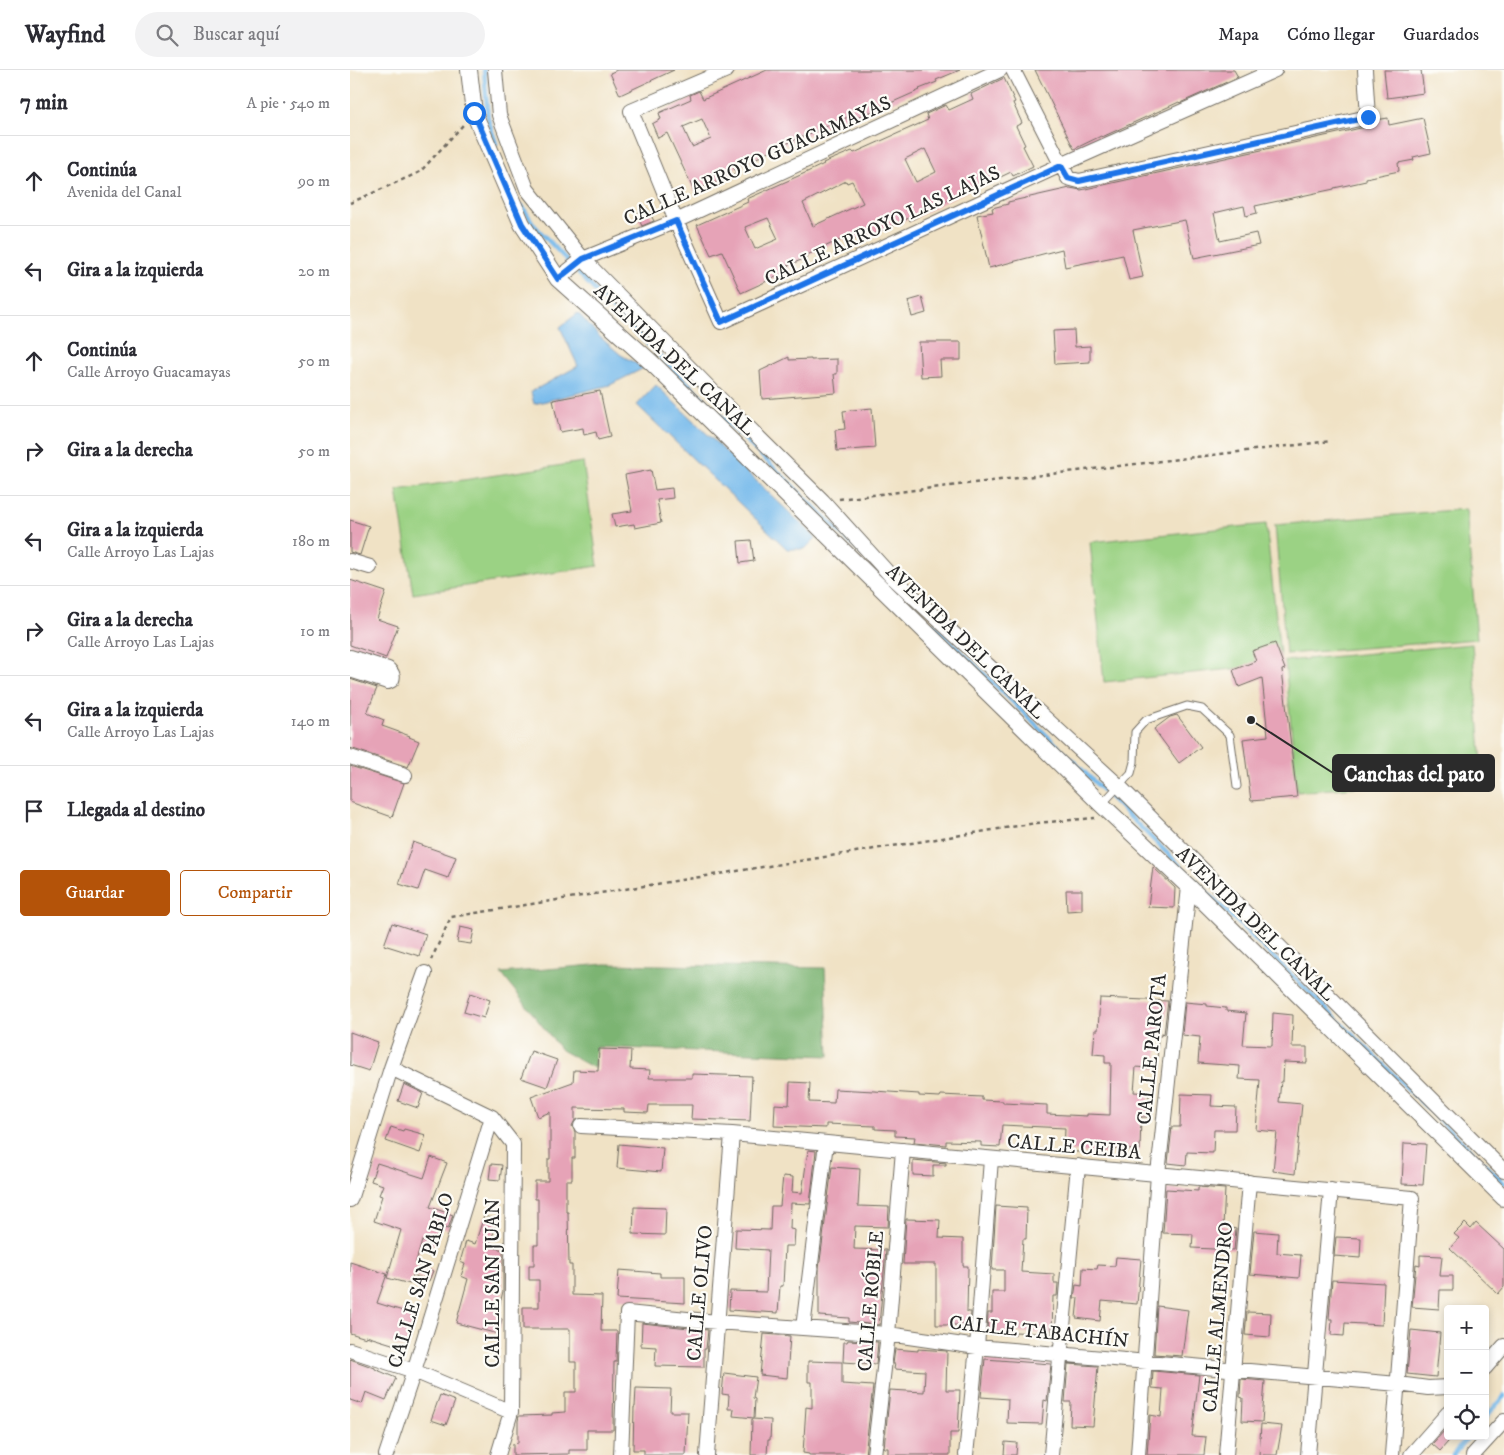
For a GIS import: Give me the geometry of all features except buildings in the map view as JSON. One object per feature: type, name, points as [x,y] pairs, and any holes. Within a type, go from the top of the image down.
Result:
[{"type":"street","name":"AVENIDA DEL CANAL","points":[[469,70],[474,113],[522,224],[570,269],[659,370],[1108,797],[1114,816],[1189,887],[1504,1198]]},
{"type":"street","points":[[495,70],[500,115],[527,189],[570,269],[734,413],[823,501],[890,575],[1108,797],[1504,1171]]},
{"type":"street","points":[[676,221],[631,111],[727,70]]},
{"type":"street","name":"CALLE ARROYO GUACAMAYAS","points":[[570,269],[1000,70]]},
{"type":"street","points":[[1012,70],[1068,178],[1079,181],[1368,117],[1365,70]]},
{"type":"street","name":"CALLE ARROYO LAS LAJAS","points":[[676,221],[721,322],[1275,70]]},
{"type":"street","points":[[350,561],[370,567]]},
{"type":"street","points":[[350,657],[388,669],[392,672],[393,676],[392,680],[388,682],[350,670]]},
{"type":"street","points":[[350,757],[405,774]]},
{"type":"street","name":"CALLE PAROTA","points":[[1138,1455],[1158,1174],[1189,887]]},
{"type":"street","points":[[350,1200],[391,1068],[425,973]]},
{"type":"street","points":[[391,1068],[492,1117]]},
{"type":"street","name":"CALLE SAN PABLO","points":[[386,1455],[414,1372],[492,1117]]},
{"type":"street","name":"CALLE SAN JUAN","points":[[492,1117],[513,1144],[511,1412],[498,1455]]},
{"type":"street","name":"CALLE CEIBA","points":[[581,1126],[732,1134],[1412,1198],[1398,1384]]},
{"type":"street","name":"CALLE OLIVO","points":[[707,1455],[732,1134]]},
{"type":"street","points":[[803,1328],[826,1143]]},
{"type":"street","name":"CALLE RÓBLE","points":[[874,1455],[888,1334],[903,1150]]},
{"type":"street","points":[[966,1455],[977,1347],[991,1158]]},
{"type":"street","points":[[1051,1455],[1078,1166]]},
{"type":"street","name":"CALLE ALMENDRO","points":[[1226,1455],[1249,1182]]},
{"type":"street","points":[[1308,1455],[1331,1190]]},
{"type":"street","name":"CALLE TABACHÍN","points":[[621,1455],[627,1313],[717,1322],[888,1334],[977,1347],[1428,1388],[1444,1386]]},
{"type":"street","points":[[1489,1363],[1504,1346]]},
{"type":"street","points":[[350,1350],[414,1372],[511,1412]]},
{"type":"street","points":[[1392,1455],[1398,1384]]},
{"type":"street","points":[[1411,1455],[1444,1417]]},
{"type":"street","points":[[1473,1455],[1504,1421]]},
{"type":"lane","points":[[1108,797],[1131,773],[1134,762],[1135,732],[1146,720],[1187,706],[1202,709],[1230,735],[1237,786]]},
{"type":"path","points":[[350,204],[420,172],[474,113]]},
{"type":"path","points":[[823,501],[1332,441]]},
{"type":"path","points":[[425,973],[451,917],[1036,823],[1114,816]]},
{"type":"green space","points":[[583,462],[598,566],[413,594],[397,490]]},
{"type":"green space","points":[[1466,509],[1477,639],[1286,654],[1275,525]]},
{"type":"green space","points":[[1266,524],[1281,664],[1104,682],[1090,542]]},
{"type":"green space","points":[[1472,644],[1483,776],[1297,792],[1285,661]]},
{"type":"green space","points":[[605,964],[825,968],[829,1056],[596,1047],[594,1068],[561,1050],[501,973]]},
{"type":"water","points":[[578,313],[600,337],[621,355],[644,368],[610,385],[534,404],[531,392],[578,366],[560,327]]},
{"type":"water","points":[[656,385],[816,538],[805,549],[787,549],[637,405]]},
{"type":"waterway","points":[[484,70],[488,119],[496,144]]},
{"type":"waterway","points":[[522,206],[534,225],[615,312],[865,557]]},
{"type":"waterway","points":[[933,624],[1504,1183]]},
{"type":"waterway","points":[[1489,1413],[1504,1396]]},
{"type":"waterway","points":[[1453,1455],[1466,1440]]},
{"type":"place","name":"Canchas del pato","points":[[1251,720]]},
{"type":"route","points":[[474,113],[522,224],[558,279],[574,264],[583,259],[676,221],[721,322],[1061,166],[1068,178],[1079,181],[1368,117]]}]
